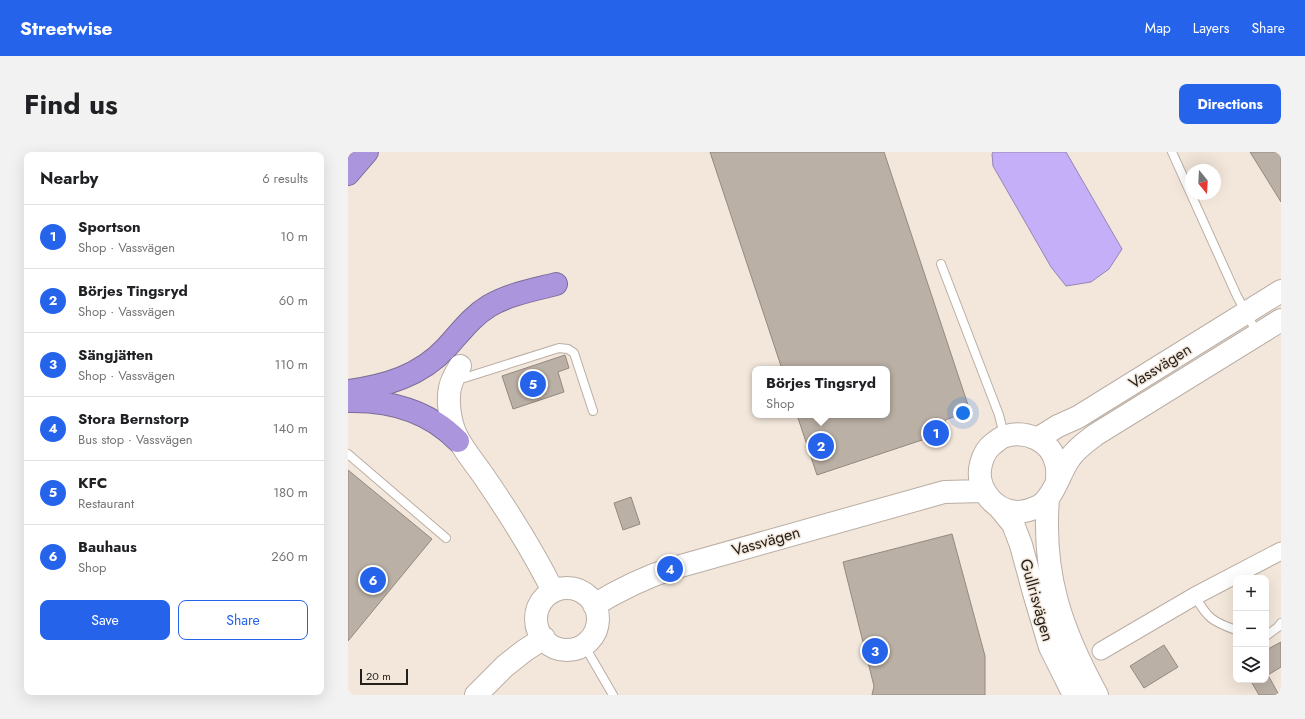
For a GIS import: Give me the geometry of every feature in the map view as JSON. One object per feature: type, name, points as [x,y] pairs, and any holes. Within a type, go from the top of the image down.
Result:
[{"type":"highway","points":[[348,174],[367,152]]},
{"type":"highway","points":[[348,391],[383,385],[417,371],[428,365],[445,350],[469,322],[489,306],[509,296],[556,284]]},
{"type":"highway","points":[[348,402],[381,403],[419,413],[442,427],[458,441]]},
{"type":"street","name":"Vassvägen","points":[[1038,439],[1058,426],[1078,417],[1281,291]]},
{"type":"street","name":"Vassvägen","points":[[1000,507],[1014,512],[1027,511],[1041,505],[1052,490],[1070,458],[1080,447],[1095,435],[1281,320]]},
{"type":"street","points":[[462,372],[452,380],[450,394],[450,414],[458,441],[497,496],[546,576],[553,591]]},
{"type":"street","points":[[1000,507],[993,502],[984,491],[980,480],[979,470],[982,458],[989,447],[1004,436],[1021,434],[1038,439],[1050,450],[1057,464],[1052,490]]},
{"type":"street","name":"Vassvägen","points":[[944,492],[979,470]]},
{"type":"street","name":"Gullrisvägen","points":[[1052,490],[1046,523],[1048,560],[1054,593],[1066,632],[1080,664],[1097,695]]},
{"type":"street","name":"Vassvägen","points":[[594,605],[632,584],[670,569],[944,492],[984,491]]},
{"type":"street","name":"Gullrisvägen","points":[[1000,507],[1013,524],[1021,545],[1050,647],[1074,695]]},
{"type":"street","points":[[1101,651],[1195,596],[1280,555]]},
{"type":"street","points":[[569,588],[579,590],[591,599],[594,605],[598,613],[597,629],[589,641],[584,645],[573,649],[559,649],[548,643],[539,632],[536,615],[541,602],[553,591],[569,588]]},
{"type":"street","points":[[476,695],[505,666],[544,638]]},
{"type":"lane","points":[[1172,152],[1237,296],[1258,334]]},
{"type":"lane","points":[[941,264],[1000,415],[1004,436]]},
{"type":"lane","points":[[462,372],[559,348],[568,349],[574,354],[593,411]]},
{"type":"lane","points":[[348,454],[446,538]]},
{"type":"lane","points":[[1195,596],[1203,611],[1211,619],[1233,629]]},
{"type":"lane","points":[[1269,634],[1281,623]]},
{"type":"lane","points":[[584,645],[613,695]]},
{"type":"shaded area","points":[[993,152],[1066,152],[1122,249],[1109,269],[1091,282],[1066,286],[1051,267],[993,166]]},
{"type":"building","points":[[710,152],[884,152],[970,411],[945,420],[949,431],[817,475],[798,418],[890,418],[890,366],[781,366]]},
{"type":"building","points":[[1250,152],[1281,152],[1281,202]]},
{"type":"building","points":[[565,355],[569,368],[558,372],[564,392],[513,409],[502,376]]},
{"type":"building","points":[[348,470],[432,539],[348,641]]},
{"type":"building","points":[[631,497],[640,524],[623,530],[614,503]]},
{"type":"building","points":[[952,534],[985,656],[985,695],[872,695],[874,686],[843,562]]},
{"type":"building","points":[[1281,642],[1281,667],[1269,674],[1269,648]]},
{"type":"building","points":[[1164,645],[1178,667],[1144,688],[1130,666]]},
{"type":"building","points":[[1269,677],[1279,695],[1259,695],[1252,683],[1269,683]]},
{"type":"place","name":"KFC","points":[[533,384]]},
{"type":"place","name":"Sportson","points":[[936,433]]},
{"type":"place","name":"Börjes Tingsryd","points":[[821,446]]},
{"type":"place","name":"Stora Bernstorp","points":[[670,569]]},
{"type":"place","name":"Bauhaus","points":[[373,580]]},
{"type":"place","name":"Sängjätten","points":[[875,651]]}]
